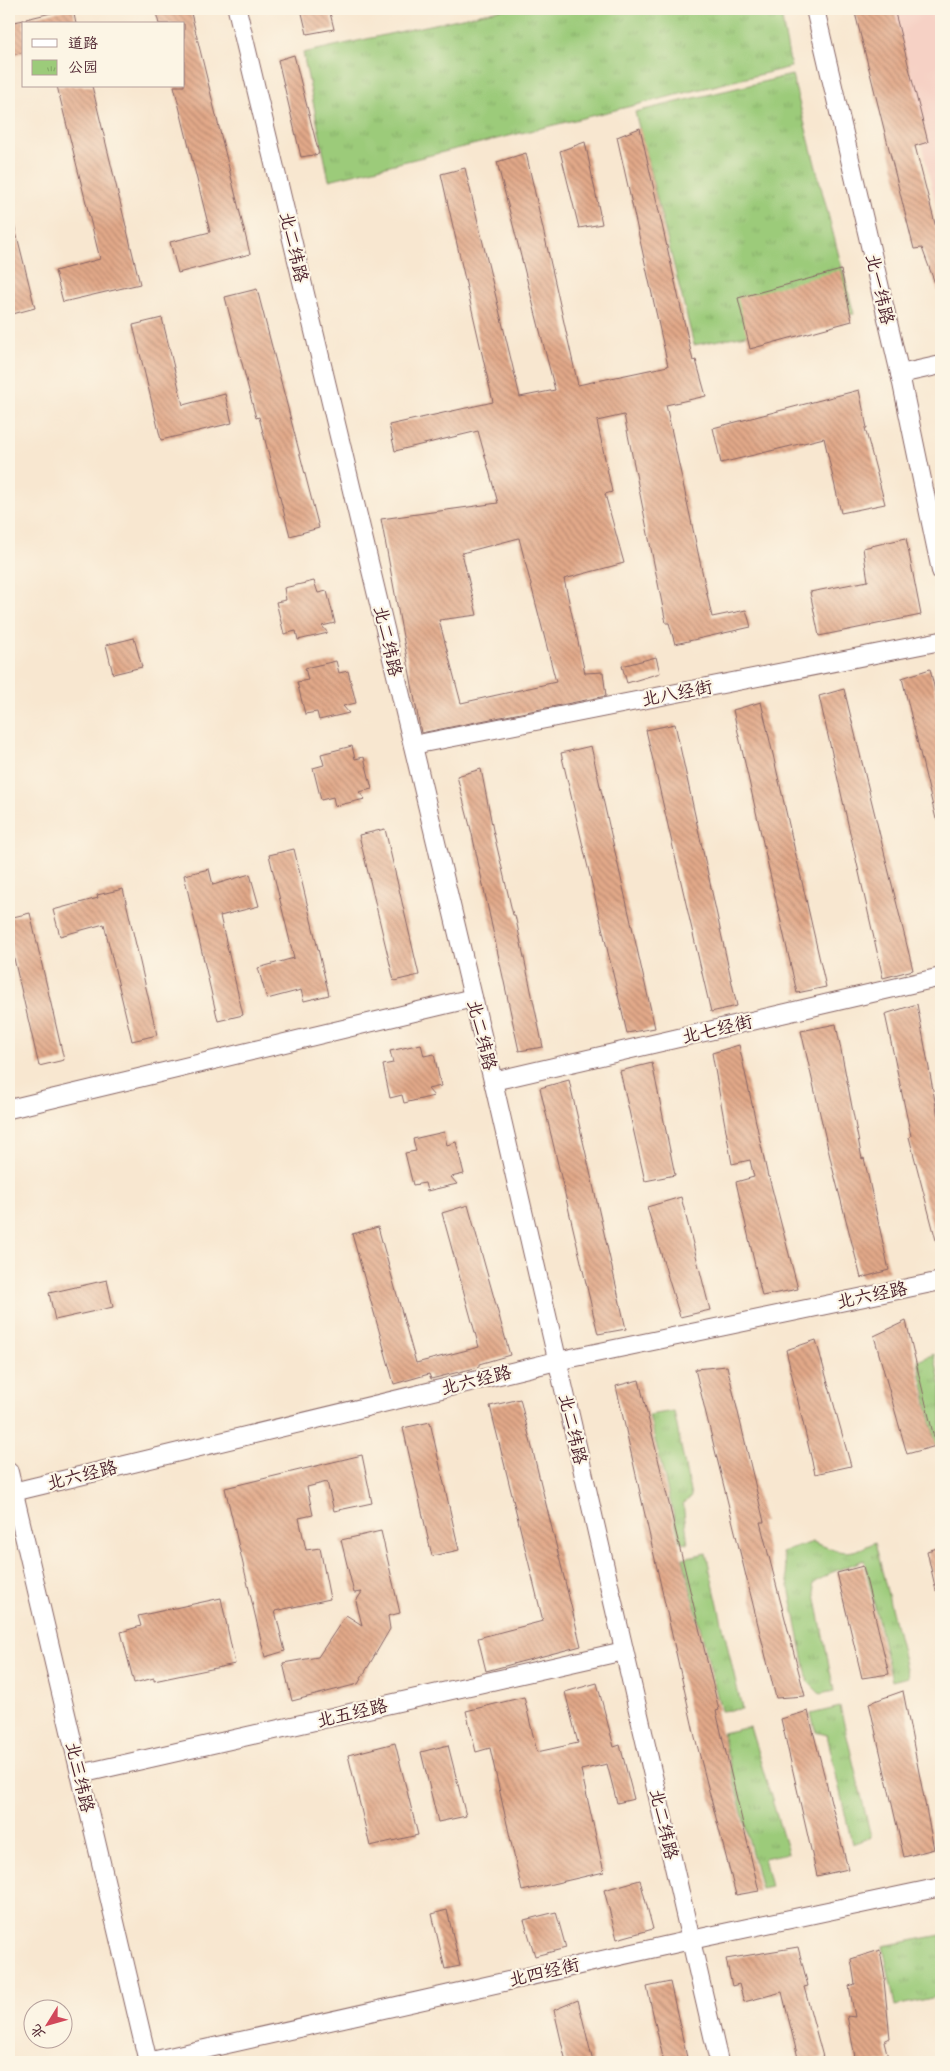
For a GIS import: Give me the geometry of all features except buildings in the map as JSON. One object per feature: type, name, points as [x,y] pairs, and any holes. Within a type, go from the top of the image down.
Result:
[{"type":"street","name":"北二纬路","points":[[237,9],[493,1081],[719,2062]]},
{"type":"street","name":"北一纬路","points":[[815,9],[900,374],[941,571]]},
{"type":"street","points":[[900,374],[941,365]]},
{"type":"street","name":"北八经街","points":[[413,745],[941,640]]},
{"type":"street","name":"北七经街","points":[[493,1081],[941,978]]},
{"type":"street","points":[[9,1109],[473,998]]},
{"type":"street","name":"北六经路","points":[[13,1492],[557,1360],[941,1281]]},
{"type":"street","name":"北三纬路","points":[[9,1472],[148,2062]]},
{"type":"street","name":"北五经路","points":[[80,1774],[624,1651]]},
{"type":"street","name":"北四经街","points":[[148,2062],[691,1940],[941,1887]]},
{"type":"shaded area","points":[[891,9],[941,9],[941,227]]},
{"type":"green space","points":[[503,9],[780,9],[791,67],[329,180],[303,53]]},
{"type":"green space","points":[[792,75],[854,314],[694,345],[635,112]]},
{"type":"green space","points":[[934,1354],[941,1386],[941,1443],[936,1446],[918,1361]]},
{"type":"green space","points":[[674,1411],[691,1497],[683,1504],[688,1544],[680,1541],[649,1415]]},
{"type":"green space","points":[[813,1542],[844,1552],[857,1550],[875,1542],[908,1677],[892,1681],[864,1560],[830,1573],[813,1584],[834,1691],[820,1694],[808,1682],[782,1552]]},
{"type":"green space","points":[[706,1553],[742,1709],[721,1711],[683,1558]]},
{"type":"green space","points":[[840,1707],[871,1837],[852,1844],[827,1735],[816,1732],[811,1714]]},
{"type":"green space","points":[[750,1727],[788,1853],[764,1858],[771,1887],[761,1889],[722,1733]]},
{"type":"green space","points":[[941,1935],[941,1996],[895,2006],[883,1946]]}]
